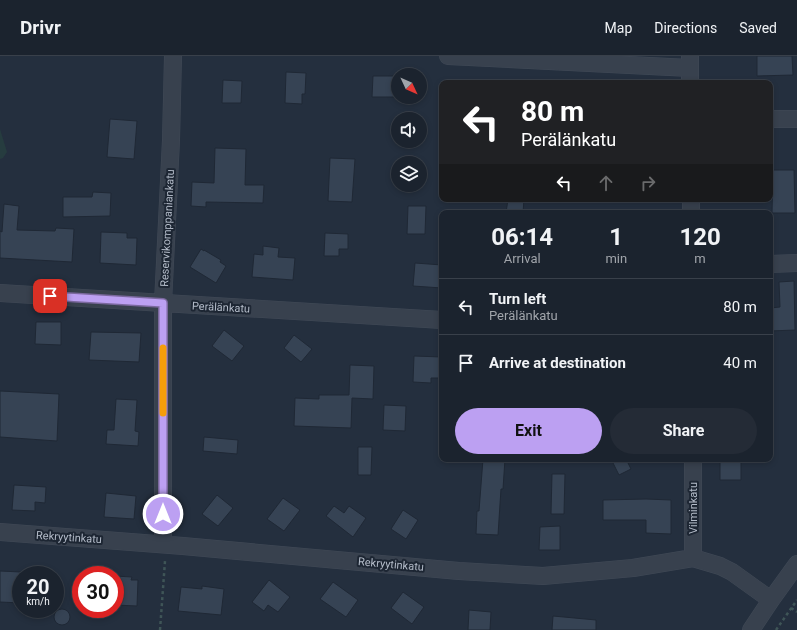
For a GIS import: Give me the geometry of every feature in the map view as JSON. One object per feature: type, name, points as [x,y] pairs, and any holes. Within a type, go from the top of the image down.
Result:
[{"type":"street","name":"Reservikomppaniankatu","points":[[165,544],[163,303],[171,140],[172,56]]},
{"type":"street","points":[[448,56],[690,69]]},
{"type":"street","points":[[773,119],[797,119]]},
{"type":"street","points":[[773,264],[797,263]]},
{"type":"street","name":"Perälänkatu","points":[[0,293],[439,320]]},
{"type":"street","name":"Vilminkatu","points":[[693,462],[693,558]]},
{"type":"street","name":"Rekryytinkatu","points":[[0,532],[165,544],[459,571],[543,576],[633,568],[693,558],[708,561],[732,572],[771,600]]},
{"type":"street","points":[[751,630],[797,564]]},
{"type":"path","points":[[160,630],[165,544]]},
{"type":"path","points":[[776,630],[797,600]]},
{"type":"path","points":[[791,608],[797,612]]},
{"type":"green space","points":[[0,129],[7,152],[3,158],[0,159]]},
{"type":"building","points":[[757,56],[792,56],[793,75],[757,76]]},
{"type":"building","points":[[286,72],[306,73],[305,94],[302,94],[302,104],[285,103]]},
{"type":"building","points":[[373,76],[391,76],[391,97],[372,97]]},
{"type":"building","points":[[223,80],[242,81],[241,103],[222,103]]},
{"type":"building","points":[[110,119],[137,121],[134,159],[107,157]]},
{"type":"building","points":[[215,148],[246,149],[245,185],[264,185],[263,203],[206,202],[206,207],[191,206],[192,182],[214,183]]},
{"type":"building","points":[[330,158],[355,159],[352,202],[328,201]]},
{"type":"building","points":[[773,170],[794,170],[795,213],[773,213]]},
{"type":"building","points":[[93,192],[111,193],[110,216],[63,217],[63,197],[92,197]]},
{"type":"building","points":[[508,202],[524,202],[523,210],[506,210]]},
{"type":"building","points":[[4,204],[19,206],[17,230],[55,231],[56,228],[74,229],[72,262],[0,258],[0,231],[2,232]]},
{"type":"building","points":[[408,206],[426,206],[425,234],[407,234]]},
{"type":"building","points":[[101,232],[127,233],[127,238],[137,238],[136,265],[100,263]]},
{"type":"building","points":[[325,233],[348,234],[348,249],[339,249],[339,256],[324,256]]},
{"type":"building","points":[[263,246],[279,248],[278,257],[295,258],[293,280],[252,277],[254,254],[263,255]]},
{"type":"building","points":[[201,249],[221,260],[220,262],[226,266],[216,283],[190,267]]},
{"type":"building","points":[[415,263],[439,265],[439,288],[413,286]]},
{"type":"building","points":[[794,281],[795,330],[773,331],[773,308],[780,307],[779,282]]},
{"type":"building","points":[[36,322],[61,322],[61,345],[35,344]]},
{"type":"building","points":[[224,330],[244,346],[232,361],[212,346]]},
{"type":"building","points":[[91,332],[141,333],[139,362],[89,360]]},
{"type":"building","points":[[294,335],[312,349],[301,362],[284,348]]},
{"type":"building","points":[[414,356],[439,357],[439,378],[431,378],[431,383],[413,382]]},
{"type":"building","points":[[350,365],[374,366],[373,399],[352,398],[351,428],[294,426],[295,398],[319,399],[319,395],[349,395]]},
{"type":"building","points":[[0,391],[59,394],[57,441],[0,437]]},
{"type":"building","points":[[116,399],[137,400],[135,431],[139,432],[138,446],[106,444],[107,430],[114,430]]},
{"type":"building","points":[[384,405],[406,406],[405,431],[383,430]]},
{"type":"building","points":[[204,437],[238,440],[237,454],[203,451]]},
{"type":"building","points":[[358,447],[372,447],[371,475],[358,475]]},
{"type":"building","points":[[483,462],[505,462],[503,489],[501,489],[498,535],[476,534],[477,511],[479,511]]},
{"type":"building","points":[[612,462],[628,462],[631,469],[619,475]]},
{"type":"building","points":[[720,462],[741,462],[741,480],[720,480]]},
{"type":"building","points":[[552,474],[565,474],[564,514],[551,514]]},
{"type":"building","points":[[14,485],[46,487],[45,503],[35,502],[35,511],[12,510]]},
{"type":"building","points":[[106,493],[136,496],[134,519],[104,517]]},
{"type":"building","points":[[217,495],[233,508],[218,526],[202,514]]},
{"type":"building","points":[[283,498],[300,510],[284,531],[267,519]]},
{"type":"building","points":[[603,500],[671,500],[671,534],[646,533],[646,520],[603,520]]},
{"type":"building","points":[[334,506],[344,513],[349,506],[366,518],[353,537],[326,516]]},
{"type":"building","points":[[403,510],[418,520],[406,539],[391,529]]},
{"type":"building","points":[[560,526],[560,550],[539,550],[540,527]]},
{"type":"building","points":[[0,571],[12,572],[12,603],[0,602]]},
{"type":"building","points":[[124,577],[132,577],[131,580],[138,580],[137,606],[124,605]]},
{"type":"building","points":[[269,580],[290,597],[278,612],[268,605],[264,611],[252,602]]},
{"type":"building","points":[[333,582],[358,600],[346,617],[320,599]]},
{"type":"building","points":[[202,586],[224,589],[221,615],[178,611],[181,587],[202,589]]},
{"type":"building","points":[[403,592],[424,607],[412,624],[391,608]]},
{"type":"building","points":[[64,610],[69,614],[69,620],[65,624],[59,624],[55,620],[54,618],[64,618]]},
{"type":"building","points":[[469,610],[491,612],[490,630],[468,630]]},
{"type":"building","points":[[553,616],[596,620],[596,630],[552,630]]},
{"type":"slow traffic","points":[[163,348],[163,413]]},
{"type":"route","points":[[50,296],[163,303],[163,514]]}]
